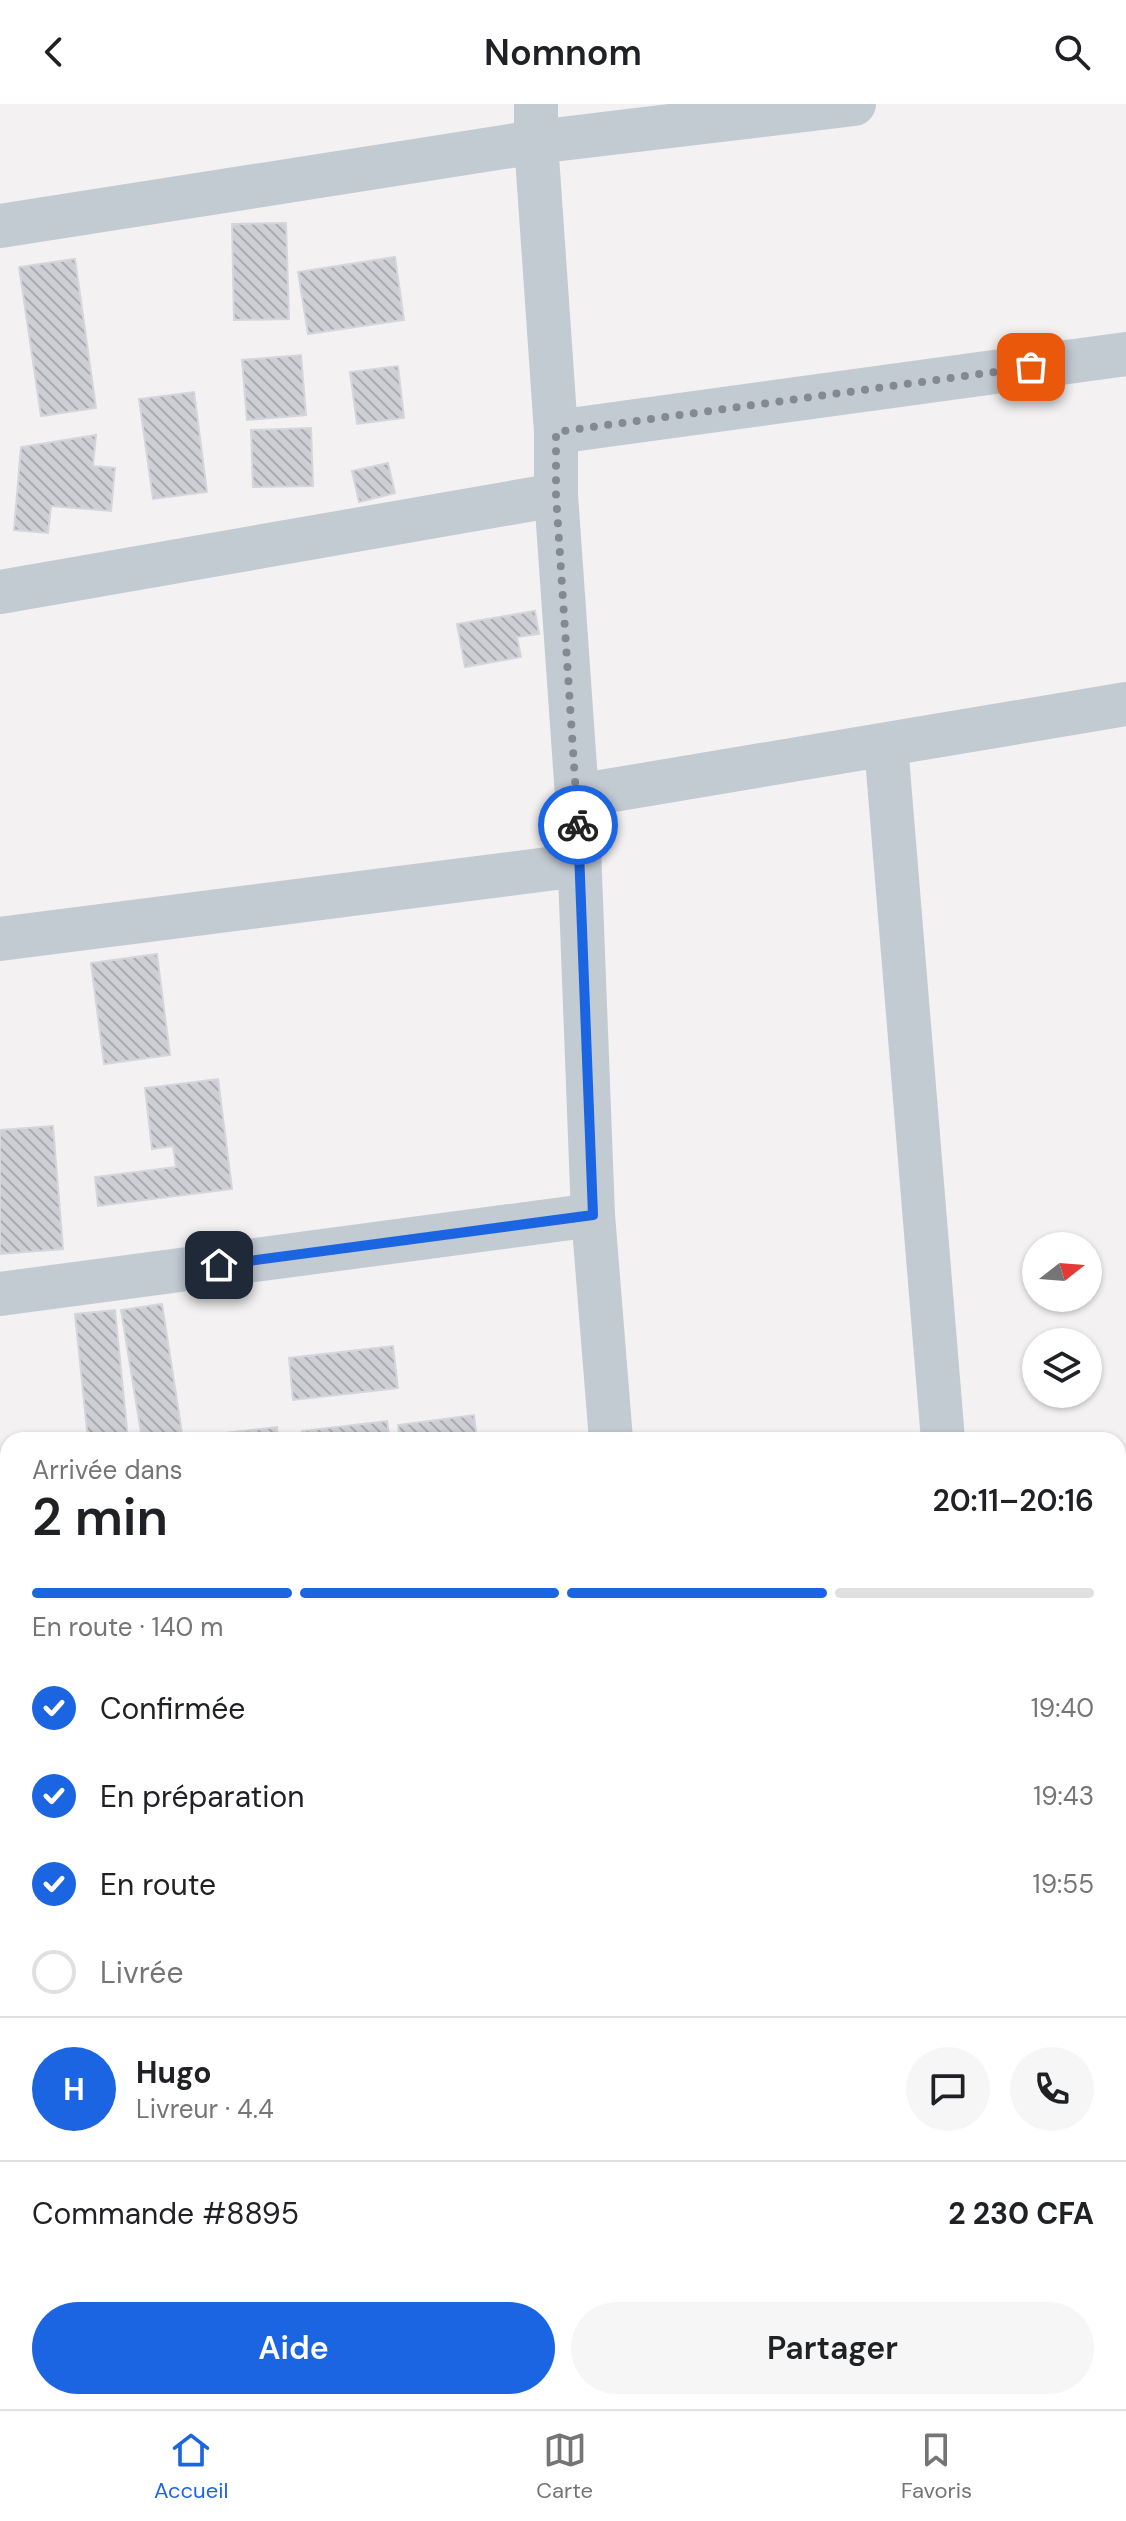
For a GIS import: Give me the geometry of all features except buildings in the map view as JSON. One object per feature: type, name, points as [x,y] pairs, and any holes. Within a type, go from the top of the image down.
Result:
[{"type":"street","points":[[0,226],[536,123],[854,104]]},
{"type":"street","points":[[536,123],[556,432],[556,495],[577,796],[593,1215],[610,1432]]},
{"type":"street","points":[[556,432],[1126,354]]},
{"type":"street","points":[[0,592],[556,495]]},
{"type":"street","points":[[577,796],[1126,704]]},
{"type":"street","points":[[886,745],[942,1432]]},
{"type":"street","points":[[0,939],[579,865]]},
{"type":"street","points":[[0,1294],[593,1215]]},
{"type":"way so far","points":[[578,825],[556,495],[556,432],[1031,367]]},
{"type":"route","points":[[219,1265],[593,1215],[578,825]]}]
